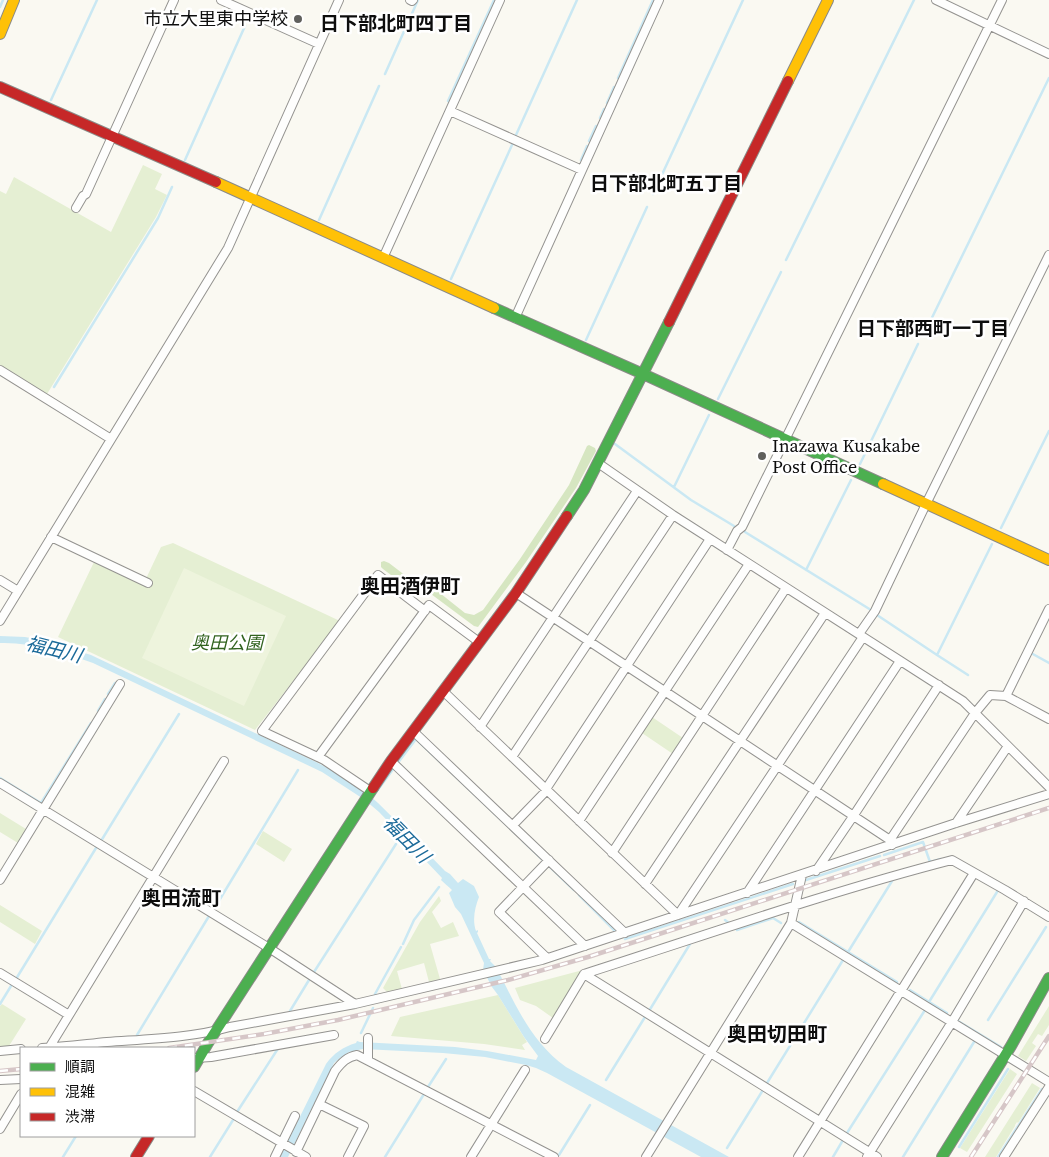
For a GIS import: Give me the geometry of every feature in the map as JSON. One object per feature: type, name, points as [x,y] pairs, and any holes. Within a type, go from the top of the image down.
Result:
[{"type":"street","points":[[0,34],[14,0]]},
{"type":"street","points":[[76,208],[86,194],[174,0]]},
{"type":"street","points":[[221,0],[319,44]]},
{"type":"street","points":[[0,621],[228,248],[339,0]]},
{"type":"street","points":[[383,258],[500,0]]},
{"type":"street","points":[[515,318],[659,0]]},
{"type":"street","points":[[197,1058],[370,791],[516,593],[584,490],[828,0]]},
{"type":"street","points":[[936,0],[1049,54]]},
{"type":"street","points":[[727,550],[737,531],[742,527],[1002,0]]},
{"type":"street","points":[[0,87],[643,374],[1049,560]]},
{"type":"street","points":[[450,111],[582,170]]},
{"type":"street","points":[[678,915],[778,765],[875,612],[1049,254]]},
{"type":"street","points":[[0,370],[111,439]]},
{"type":"street","points":[[598,463],[672,515],[964,701],[1049,787]]},
{"type":"street","points":[[480,727],[637,491]]},
{"type":"street","points":[[512,757],[672,515]]},
{"type":"street","points":[[51,538],[148,583]]},
{"type":"street","points":[[513,826],[546,790],[710,539]]},
{"type":"street","points":[[579,821],[749,564]]},
{"type":"street","points":[[370,791],[318,757],[262,731],[378,575],[425,611]]},
{"type":"street","points":[[0,580],[18,591]]},
{"type":"street","points":[[612,853],[786,588]]},
{"type":"street","points":[[516,593],[778,765],[891,842]]},
{"type":"street","points":[[318,757],[429,605],[479,642]]},
{"type":"street","points":[[1006,696],[1049,609]]},
{"type":"street","points":[[645,884],[825,612]]},
{"type":"street","points":[[747,893],[900,661]]},
{"type":"street","points":[[0,880],[120,684]]},
{"type":"street","points":[[816,870],[854,816],[939,685]]},
{"type":"street","points":[[443,691],[678,915]]},
{"type":"street","points":[[891,842],[975,712],[990,695],[1006,696],[1049,719]]},
{"type":"street","points":[[413,731],[625,932]]},
{"type":"street","points":[[956,823],[1008,746]]},
{"type":"street","points":[[50,1047],[224,761]]},
{"type":"street","points":[[391,761],[585,946]]},
{"type":"street","points":[[0,783],[269,948],[356,1004]]},
{"type":"street","points":[[59,1047],[216,1031],[356,1004],[548,958],[802,875],[891,842],[1049,794]]},
{"type":"street","points":[[548,958],[499,912],[549,860]]},
{"type":"street","points":[[545,1039],[584,974],[795,906],[952,860],[1049,917]]},
{"type":"street","points":[[798,1157],[974,873]]},
{"type":"street","points":[[646,1157],[791,923],[802,875]]},
{"type":"street","points":[[868,1155],[952,1022],[1024,901]]},
{"type":"street","points":[[791,923],[1049,1082]]},
{"type":"street","points":[[0,973],[69,1015]]},
{"type":"street","points":[[584,974],[820,1121],[868,1155],[877,1157]]},
{"type":"street","points":[[942,1157],[1006,1056],[1049,978]]},
{"type":"street","points":[[197,1058],[334,1035]]},
{"type":"street","points":[[368,1039],[368,1060]]},
{"type":"street","points":[[0,1051],[20,1050]]},
{"type":"street","points":[[295,1151],[335,1071],[348,1057],[357,1054],[554,1157]]},
{"type":"street","points":[[471,1157],[525,1070]]},
{"type":"street","points":[[0,1080],[20,1079]]},
{"type":"street","points":[[1004,1157],[1049,1087]]},
{"type":"street","points":[[195,1092],[306,1157]]},
{"type":"street","points":[[0,1129],[20,1096]]},
{"type":"street","points":[[319,1104],[364,1126],[348,1157]]},
{"type":"street","points":[[275,1157],[295,1116]]},
{"type":"street","points":[[136,1157],[149,1137]]},
{"type":"green space","points":[[143,165],[162,174],[155,189],[167,195],[156,217],[47,394],[0,365],[0,191],[6,194],[14,177],[111,232]]},
{"type":"green space","points":[[589,445],[595,448],[596,451],[576,488],[526,562],[478,627],[431,594],[419,596],[381,567],[381,562],[384,561],[419,586],[431,586],[465,613],[474,615],[483,610],[520,559],[569,485]]},
{"type":"green space","name":"奥田公園","points":[[173,543],[340,621],[255,730],[58,637],[94,562],[143,585],[161,547]]},
{"type":"green space","points":[[184,568],[286,616],[244,706],[142,658]]},
{"type":"green space","points":[[652,717],[683,738],[673,754],[642,733]]},
{"type":"green space","points":[[0,813],[26,829],[18,843],[0,832]]},
{"type":"green space","points":[[263,831],[292,849],[284,862],[256,844]]},
{"type":"green space","points":[[439,896],[441,901],[432,912],[441,928],[453,922],[459,936],[430,944],[440,979],[429,982],[424,963],[397,971],[402,989],[387,992],[383,988],[420,922]]},
{"type":"green space","points":[[0,905],[42,931],[35,944],[0,922]]},
{"type":"green space","points":[[583,970],[553,1018],[536,1006],[520,1000],[515,988]]},
{"type":"green space","points":[[498,995],[527,1042],[522,1045],[525,1050],[484,1044],[391,1036],[400,1017]]},
{"type":"green space","points":[[2,1004],[26,1019],[9,1046],[0,1047],[0,1006]]},
{"type":"green space","points":[[1049,1006],[1049,1025],[1042,1036],[1038,1034],[1032,1043],[1036,1046],[1026,1061],[1018,1056]]},
{"type":"green space","points":[[1010,1069],[1017,1074],[967,1152],[960,1148]]},
{"type":"green space","points":[[1032,1083],[1040,1088],[1018,1123],[996,1157],[985,1157]]},
{"type":"water","name":"福田川","points":[[0,636],[25,637],[46,641],[91,655],[316,762],[356,786],[374,799],[407,830],[458,883],[463,879],[474,886],[479,897],[474,914],[476,931],[478,930],[477,933],[489,959],[491,959],[490,961],[496,967],[525,1022],[553,1057],[566,1067],[729,1157],[701,1157],[547,1073],[526,1065],[485,1057],[363,1049],[349,1052],[334,1063],[288,1157],[280,1157],[326,1064],[339,1051],[357,1041],[455,1047],[536,1060],[538,1056],[492,987],[483,970],[484,963],[449,893],[452,890],[404,838],[401,838],[402,836],[379,812],[365,800],[322,772],[93,663],[36,646],[0,643]]},
{"type":"waterway","points":[[0,7],[3,0]]},
{"type":"waterway","points":[[51,100],[97,0]]},
{"type":"waterway","points":[[385,74],[418,0]]},
{"type":"waterway","points":[[448,101],[494,0]]},
{"type":"waterway","points":[[516,135],[577,0]]},
{"type":"waterway","points":[[618,78],[653,0]]},
{"type":"waterway","points":[[653,194],[743,0]]},
{"type":"waterway","points":[[786,260],[914,0]]},
{"type":"waterway","points":[[185,160],[245,26]]},
{"type":"waterway","points":[[924,334],[1049,78]]},
{"type":"waterway","points":[[319,220],[379,86]]},
{"type":"waterway","points":[[607,103],[614,87]]},
{"type":"waterway","points":[[600,118],[604,109]]},
{"type":"waterway","points":[[589,141],[596,126]]},
{"type":"waterway","points":[[451,279],[512,145]]},
{"type":"waterway","points":[[581,160],[587,146]]},
{"type":"waterway","points":[[54,387],[158,218],[172,187]]},
{"type":"waterway","points":[[586,340],[647,207]]},
{"type":"waterway","points":[[718,399],[781,272]]},
{"type":"waterway","points":[[860,464],[918,344]]},
{"type":"waterway","points":[[674,487],[709,415]]},
{"type":"waterway","points":[[1001,528],[1049,431]]},
{"type":"waterway","points":[[615,444],[691,500],[734,526]]},
{"type":"waterway","points":[[806,570],[851,480]]},
{"type":"waterway","points":[[745,532],[871,610]]},
{"type":"waterway","points":[[968,675],[937,655],[992,544]]},
{"type":"waterway","points":[[877,615],[937,655]]},
{"type":"waterway","points":[[1031,653],[1049,663]]},
{"type":"waterway","points":[[108,694],[115,683]]},
{"type":"waterway","points":[[98,711],[105,699]]},
{"type":"waterway","points":[[101,841],[179,714]]},
{"type":"waterway","points":[[0,778],[41,803],[91,723]]},
{"type":"waterway","points":[[397,764],[416,739],[516,834]]},
{"type":"waterway","points":[[377,791],[394,768]]},
{"type":"waterway","points":[[214,909],[298,770]]},
{"type":"waterway","points":[[523,841],[544,861]]},
{"type":"waterway","points":[[884,855],[923,842],[930,862],[941,859]]},
{"type":"waterway","name":"福田川","points":[[314,972],[396,844]]},
{"type":"waterway","points":[[16,979],[96,848]]},
{"type":"waterway","points":[[806,880],[880,856]]},
{"type":"waterway","points":[[548,865],[574,890]]},
{"type":"waterway","points":[[848,952],[892,881]]},
{"type":"waterway","points":[[625,939],[793,884]]},
{"type":"waterway","points":[[403,944],[414,920],[439,887]]},
{"type":"waterway","points":[[929,1002],[997,892]]},
{"type":"waterway","points":[[579,895],[615,931]]},
{"type":"waterway","points":[[137,1035],[209,916]]},
{"type":"waterway","points":[[737,930],[773,918],[781,923]]},
{"type":"waterway","points":[[725,920],[729,923]]},
{"type":"waterway","points":[[799,922],[897,982]]},
{"type":"waterway","points":[[988,1020],[1046,927]]},
{"type":"waterway","points":[[649,1011],[690,944]]},
{"type":"waterway","points":[[375,994],[401,947]]},
{"type":"waterway","points":[[767,1083],[843,960]]},
{"type":"waterway","points":[[290,1011],[309,980]]},
{"type":"waterway","points":[[0,1004],[11,986]]},
{"type":"waterway","points":[[910,990],[947,1013]]},
{"type":"waterway","points":[[361,1033],[373,1008]]},
{"type":"waterway","points":[[847,1133],[925,1010]]},
{"type":"waterway","points":[[606,1080],[645,1017]]},
{"type":"waterway","points":[[958,1021],[1001,1047]]},
{"type":"waterway","points":[[903,1157],[974,1042]]},
{"type":"waterway","points":[[237,1112],[279,1047]]},
{"type":"waterway","points":[[428,1087],[446,1059]]},
{"type":"waterway","points":[[959,1147],[1008,1069]]},
{"type":"waterway","points":[[998,1157],[1042,1089]]},
{"type":"waterway","points":[[727,1148],[763,1090]]},
{"type":"waterway","points":[[385,1157],[424,1094]]},
{"type":"waterway","points":[[559,1155],[590,1105]]},
{"type":"waterway","points":[[210,1157],[233,1120]]},
{"type":"waterway","points":[[63,1157],[75,1137]]},
{"type":"waterway","points":[[833,1157],[843,1140]]},
{"type":"railway","points":[[176,1047],[264,1034],[338,1020],[508,980],[588,957],[1049,808]]},
{"type":"railway","points":[[971,1157],[1049,1036]]},
{"type":"railway","points":[[0,1071],[20,1069]]},
{"type":"traffic: fast","points":[[494,308],[883,484]]},
{"type":"traffic: fast","points":[[567,516],[584,490],[669,322]]},
{"type":"traffic: fast","points":[[195,1065],[373,788]]},
{"type":"traffic: fast","points":[[942,1157],[1011,1046],[1049,978]]},
{"type":"traffic: slow","points":[[0,34],[14,0]]},
{"type":"traffic: slow","points":[[788,81],[828,0]]},
{"type":"traffic: slow","points":[[216,182],[494,308]]},
{"type":"traffic: slow","points":[[883,484],[1049,560]]},
{"type":"traffic: jam","points":[[669,322],[788,81]]},
{"type":"traffic: jam","points":[[0,87],[216,182]]},
{"type":"traffic: jam","points":[[373,788],[516,593],[567,516]]},
{"type":"traffic: jam","points":[[136,1157],[148,1137]]},
{"type":"place","name":"市立大里東中学校","points":[[298,19]]},
{"type":"place","name":"Inazawa Kusakabe Post Office","points":[[762,456]]},
{"type":"district","name":"日下部北町四丁目","points":[[396,23]]},
{"type":"district","name":"日下部北町五丁目","points":[[666,183]]},
{"type":"district","name":"日下部西町一丁目","points":[[933,328]]},
{"type":"district","name":"奥田酒伊町","points":[[410,586]]},
{"type":"district","name":"奥田流町","points":[[181,898]]},
{"type":"district","name":"奥田切田町","points":[[777,1034]]}]
